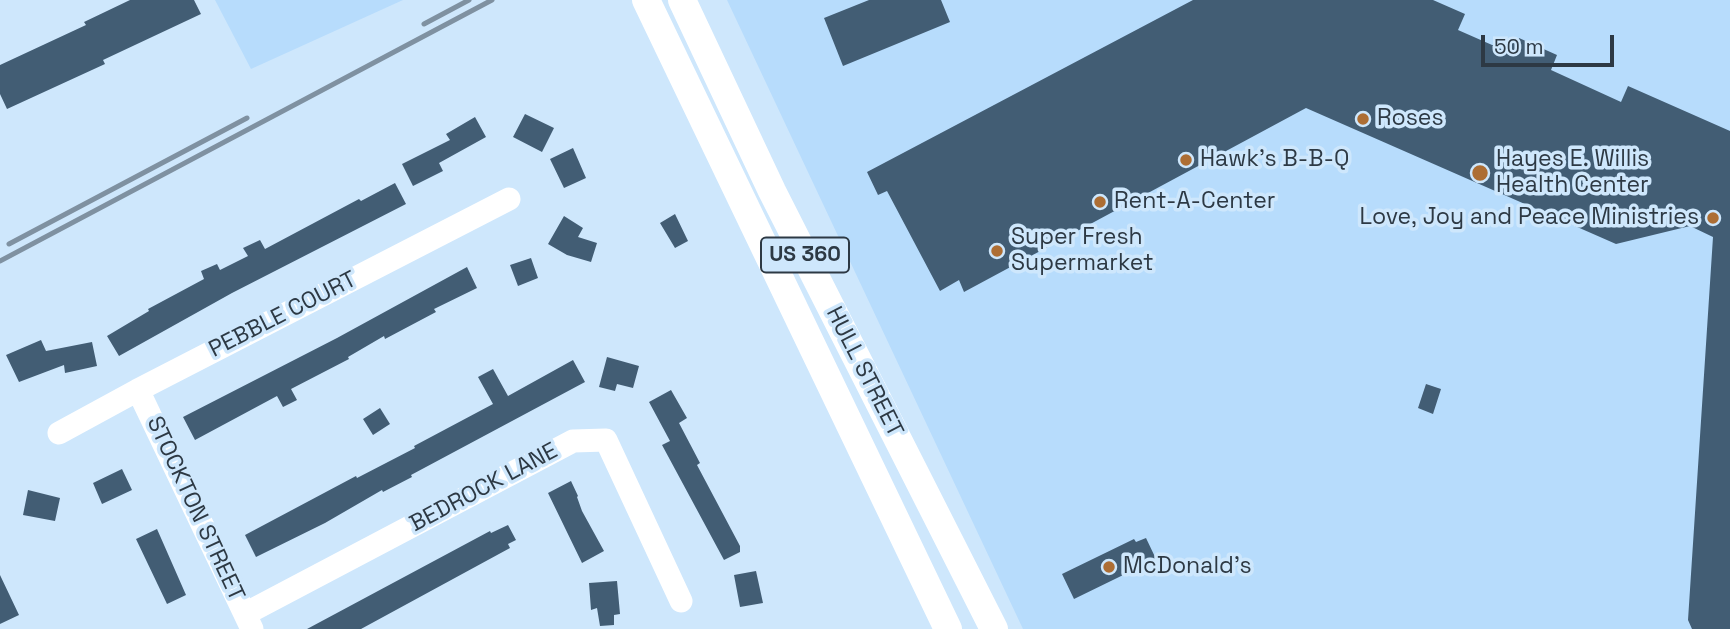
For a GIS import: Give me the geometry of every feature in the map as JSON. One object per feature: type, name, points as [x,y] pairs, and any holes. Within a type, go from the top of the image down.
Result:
[{"type":"main road","name":"HULL STREET","points":[[646,0],[948,629]]},
{"type":"main road","name":"HULL STREET","points":[[682,0],[772,191],[994,629]]},
{"type":"street","name":"PEBBLE COURT","points":[[59,433],[509,199]]},
{"type":"street","name":"STOCKTON STREET","points":[[138,390],[248,622]]},
{"type":"street","name":"BEDROCK LANE","points":[[248,622],[573,441],[606,440],[681,601]]},
{"type":"shaded area","points":[[215,0],[403,0],[251,69]]},
{"type":"shaded area","points":[[727,0],[1730,0],[1730,629],[1023,629]]},
{"type":"building","points":[[130,0],[194,0],[201,14],[103,60],[105,64],[7,109],[0,94],[0,65],[86,25],[84,22]]},
{"type":"building","points":[[869,0],[941,0],[950,22],[843,66],[824,18]]},
{"type":"building","points":[[1193,0],[1433,0],[1465,14],[1458,30],[1508,52],[1513,40],[1518,42],[1519,38],[1557,55],[1551,70],[1621,102],[1628,86],[1730,131],[1730,629],[1692,629],[1688,620],[1713,237],[1690,226],[1616,244],[1306,108],[964,292],[959,280],[940,291],[887,191],[878,195],[867,172]]},
{"type":"building","points":[[525,114],[554,128],[542,152],[513,137]]},
{"type":"building","points":[[475,117],[486,137],[439,163],[443,171],[413,186],[402,164],[450,140],[446,134]]},
{"type":"building","points":[[573,148],[586,178],[564,188],[550,159]]},
{"type":"building","points":[[395,183],[406,204],[232,293],[119,356],[107,336],[149,311],[148,309],[204,279],[201,271],[217,264],[220,270],[248,256],[243,248],[260,240],[265,249]]},
{"type":"building","points":[[675,214],[688,241],[675,248],[660,223]]},
{"type":"building","points":[[564,216],[583,228],[578,237],[597,243],[591,262],[567,255],[548,244]]},
{"type":"building","points":[[531,258],[538,278],[518,286],[510,265]]},
{"type":"building","points":[[467,267],[477,288],[434,309],[436,312],[385,339],[384,336],[348,357],[349,359],[291,389],[297,400],[283,407],[277,396],[195,440],[183,417]]},
{"type":"building","points":[[41,340],[46,351],[92,342],[97,366],[65,373],[64,365],[19,382],[6,355]]},
{"type":"building","points":[[607,357],[639,366],[633,388],[617,384],[615,391],[599,387]]},
{"type":"building","points":[[573,360],[585,382],[411,475],[412,477],[383,492],[382,490],[325,523],[256,557],[245,535],[415,448],[414,446],[493,404],[478,377],[493,369],[508,396]]},
{"type":"building","points":[[1426,384],[1441,389],[1433,414],[1418,408]]},
{"type":"building","points":[[671,390],[687,418],[679,423],[700,463],[697,465],[740,546],[740,552],[724,560],[662,445],[670,441],[649,402]]},
{"type":"building","points":[[380,408],[390,424],[373,435],[363,419]]},
{"type":"building","points":[[122,469],[132,490],[102,504],[93,483]]},
{"type":"building","points":[[571,481],[582,511],[604,551],[582,563],[548,493]]},
{"type":"building","points":[[28,490],[60,498],[55,521],[23,515]]},
{"type":"building","points":[[508,525],[516,540],[508,544],[510,548],[361,629],[307,629],[490,531],[491,533]]},
{"type":"building","points":[[157,529],[186,595],[167,604],[136,539]]},
{"type":"building","name":"McDonald's","points":[[1146,538],[1156,559],[1074,599],[1062,574],[1134,539],[1136,542]]},
{"type":"building","points":[[756,571],[763,603],[740,607],[734,575]]},
{"type":"building","points":[[0,575],[19,615],[0,624]]},
{"type":"building","points":[[617,581],[620,614],[614,615],[614,625],[600,626],[597,608],[591,610],[589,583]]},
{"type":"railway","points":[[424,24],[469,0]]},
{"type":"railway","points":[[0,261],[492,0]]},
{"type":"railway","points":[[9,244],[247,118]]},
{"type":"place","name":"Roses","points":[[1363,119]]},
{"type":"place","name":"Hawk's B-B-Q","points":[[1186,160]]},
{"type":"place","name":"Hayes E. Willis Health Center","points":[[1480,173]]},
{"type":"place","name":"Rent-A-Center","points":[[1100,202]]},
{"type":"place","name":"Love, Joy and Peace Ministries","points":[[1713,218]]},
{"type":"place","name":"Super Fresh Supermarket","points":[[997,251]]},
{"type":"place","name":"McDonald's","points":[[1109,567]]}]
